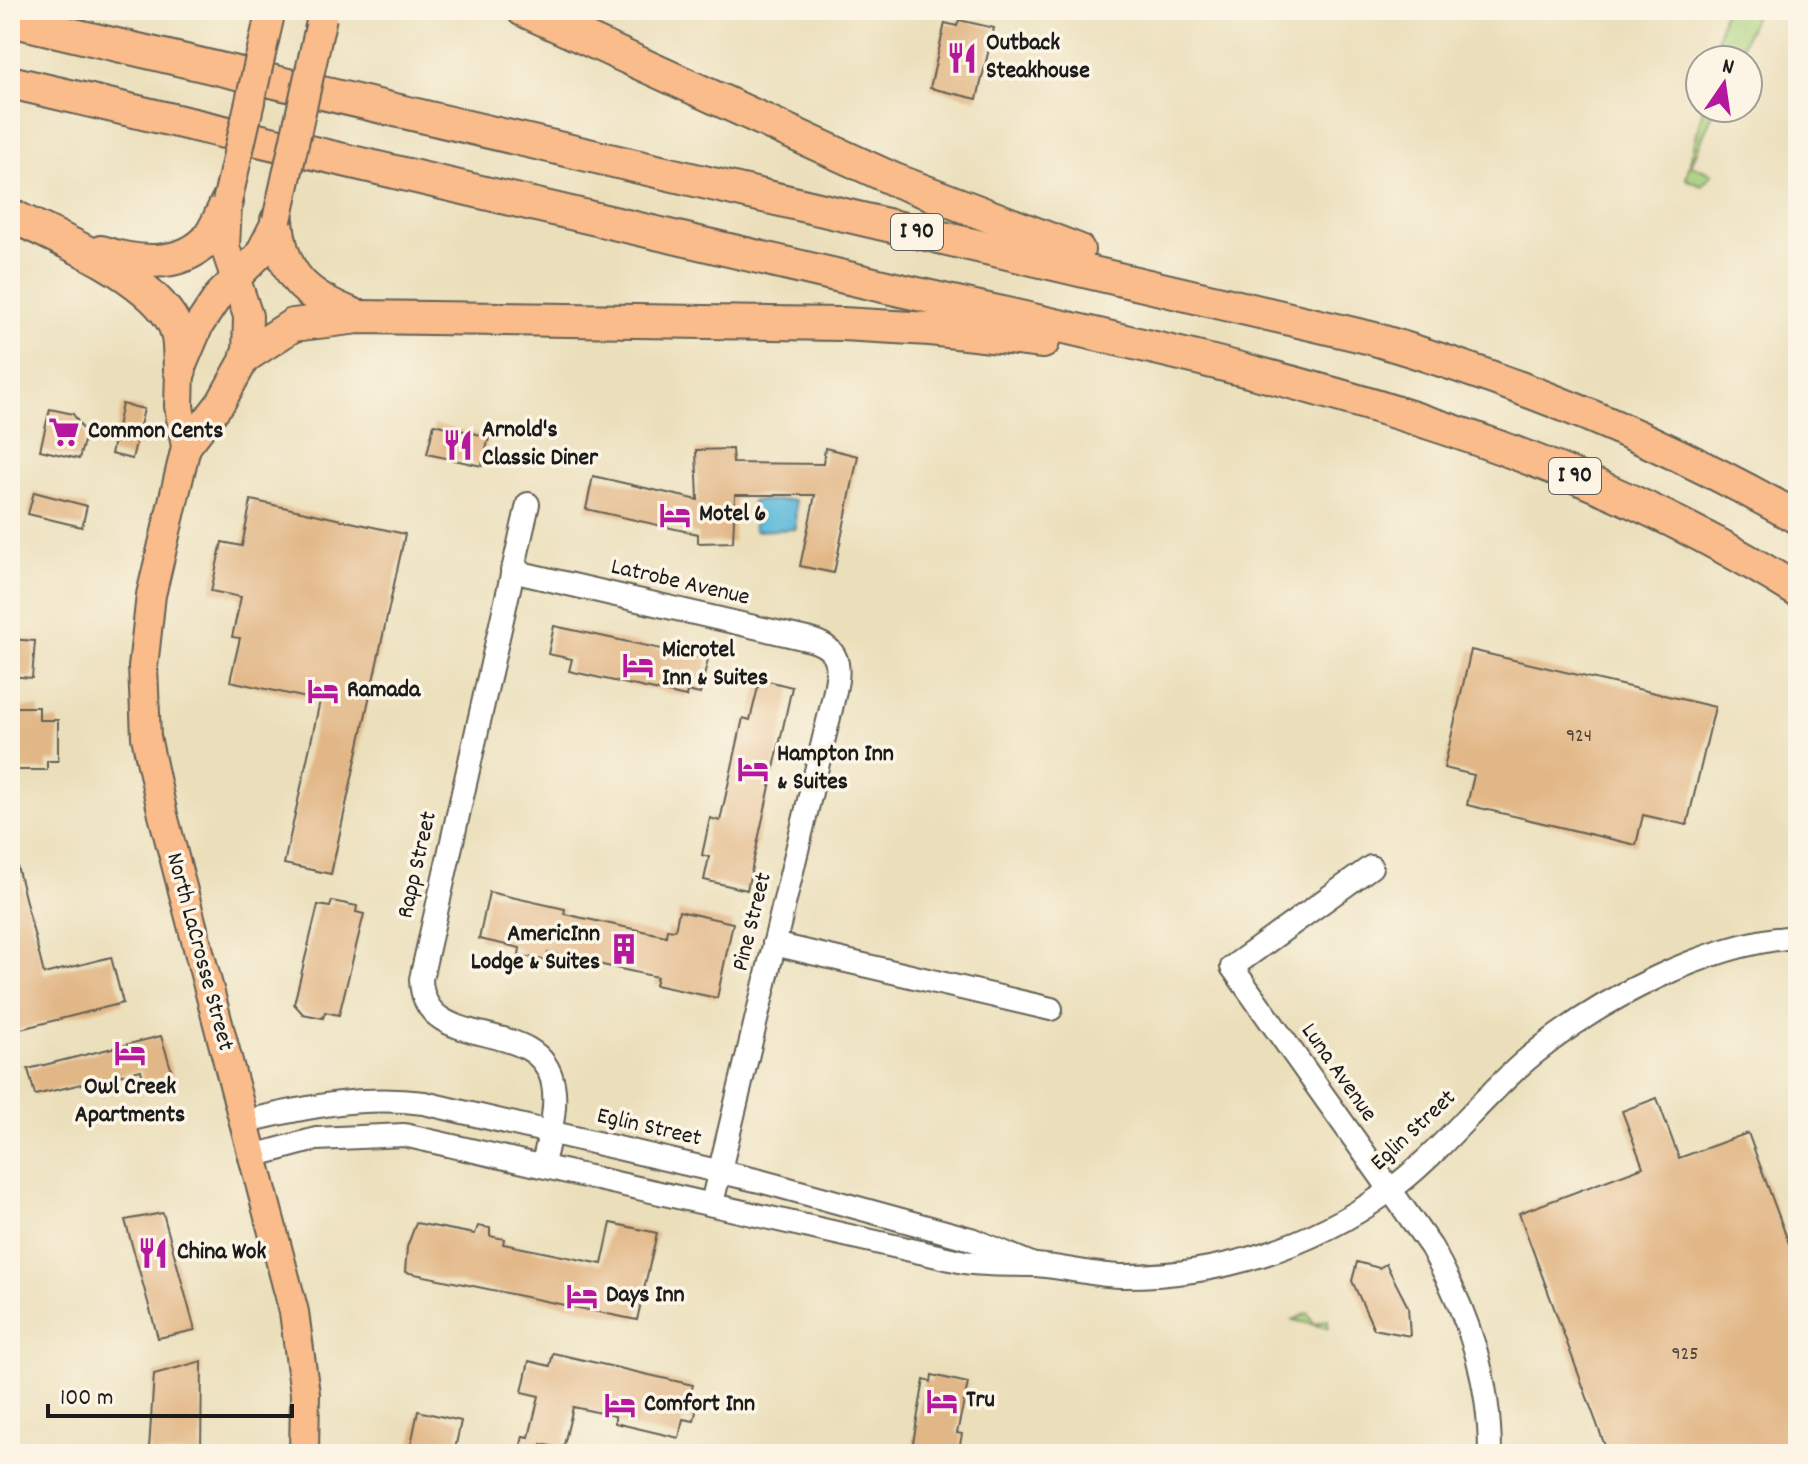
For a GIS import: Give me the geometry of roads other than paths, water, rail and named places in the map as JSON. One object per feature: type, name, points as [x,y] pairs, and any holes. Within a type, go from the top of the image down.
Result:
[{"type":"highway","points":[[523,10],[957,206],[1047,240],[1279,314]]},
{"type":"highway","name":"I 90","points":[[10,20],[1279,314],[1413,350],[1517,386],[1651,443],[1798,518]]},
{"type":"highway","name":"I 90","points":[[10,82],[1338,394],[1484,440],[1586,480],[1693,531],[1798,591]]},
{"type":"highway","points":[[49,234],[111,255],[159,261],[183,256],[206,241],[227,202]]},
{"type":"highway","points":[[10,215],[134,282],[154,300],[170,317],[179,337],[180,370]]},
{"type":"highway","points":[[277,220],[279,242],[294,277],[319,302],[359,317]]},
{"type":"highway","points":[[247,355],[293,325],[359,317],[930,329],[1077,347],[1338,394]]},
{"type":"main road","name":"North LaCrosse Street","points":[[186,447],[221,402],[247,355],[248,316],[225,247],[227,202],[271,10]]},
{"type":"main road","name":"North LaCrosse Street","points":[[304,1454],[305,1394],[300,1342],[163,815],[144,713],[147,621],[186,447],[179,406],[180,370],[199,325],[259,255],[277,220],[323,12]]},
{"type":"street","name":"Rapp Street","points":[[528,504],[425,955],[421,991],[430,1011],[447,1024],[510,1040],[538,1057],[553,1084],[543,1164]]},
{"type":"street","name":"Latrobe Avenue","points":[[512,571],[811,640],[834,652]]},
{"type":"street","name":"Pine Street","points":[[712,1203],[837,681],[834,652]]},
{"type":"street","name":"Luna Avenue","points":[[1371,867],[1232,967],[1431,1247],[1466,1318],[1486,1392],[1490,1454]]},
{"type":"street","name":"Eglin Street","points":[[243,1122],[341,1100],[370,1098],[438,1106],[720,1171],[971,1239],[1035,1265],[1126,1276],[1220,1266],[1302,1241],[1390,1191],[1531,1055],[1609,1003],[1668,971],[1722,954],[1798,937]]},
{"type":"street","points":[[774,944],[1051,1009]]},
{"type":"street","name":"Eglin Street","points":[[253,1156],[316,1139],[381,1133],[425,1138],[964,1262],[1016,1268],[1035,1265]]},
{"type":"water","points":[[795,500],[796,529],[754,531],[752,501]]},
{"type":"place","name":"Outback Steakhouse","points":[[962,58]]},
{"type":"place","name":"Common Cents","points":[[64,432]]},
{"type":"place","name":"Arnold's Classic Diner","points":[[458,445]]},
{"type":"place","name":"Motel 6","points":[[675,515]]},
{"type":"place","name":"Microtel Inn & Suites","points":[[638,665]]},
{"type":"place","name":"Ramada","points":[[323,691]]},
{"type":"place","name":"Hampton Inn & Suites","points":[[753,769]]},
{"type":"place","name":"AmericInn Lodge & Suites","points":[[624,949]]},
{"type":"place","name":"Owl Creek Apartments","points":[[130,1053]]},
{"type":"place","name":"China Wok","points":[[153,1253]]},
{"type":"place","name":"Days Inn","points":[[582,1296]]},
{"type":"place","name":"Tru","points":[[942,1401]]},
{"type":"place","name":"Comfort Inn","points":[[620,1405]]}]
